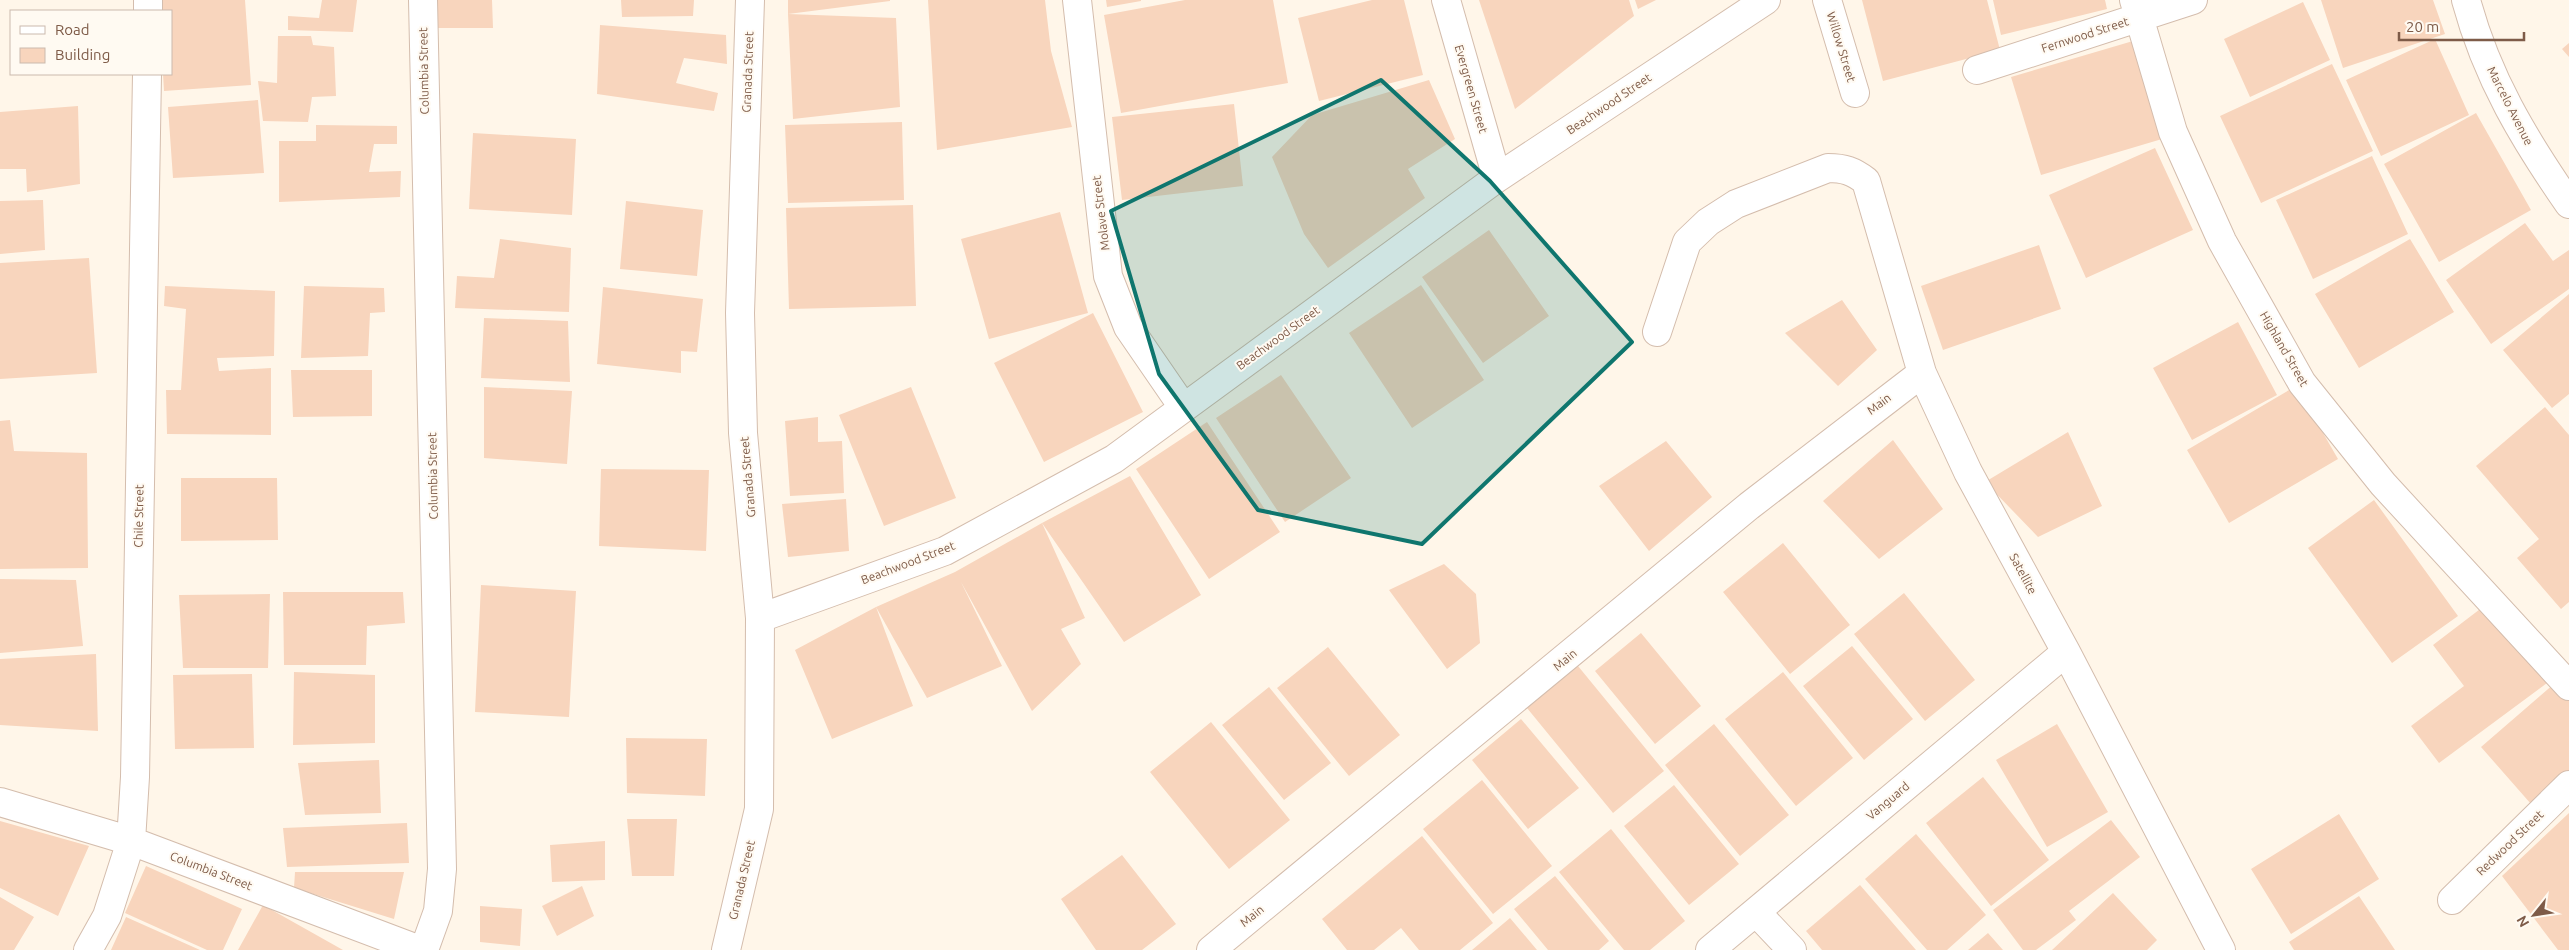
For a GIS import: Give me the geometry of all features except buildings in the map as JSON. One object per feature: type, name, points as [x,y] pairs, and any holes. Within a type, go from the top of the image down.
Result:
[{"type":"street","name":"Columbia Street","points":[[423,0],[442,869],[438,911],[424,950]]},
{"type":"street","name":"Granada Street","points":[[726,950],[759,809],[760,618],[743,433],[740,312],[750,0]]},
{"type":"street","name":"Molave Street","points":[[1077,0],[1108,276],[1128,327],[1183,407]]},
{"type":"street","name":"Evergreen Street","points":[[1446,0],[1497,178]]},
{"type":"street","name":"Beachwood Street","points":[[760,618],[945,551],[1114,459],[1497,178],[1766,0]]},
{"type":"street","name":"Willow Street","points":[[1827,0],[1855,94]]},
{"type":"street","name":"Fernwood Street","points":[[1977,70],[2137,9],[2193,0]]},
{"type":"street","name":"Marcelo Avenue","points":[[2466,0],[2492,75],[2525,140],[2569,204]]},
{"type":"street","name":"Highland Street","points":[[2137,9],[2173,132],[2222,241],[2302,383],[2383,484],[2569,686]]},
{"type":"street","name":"Chile Street","points":[[88,950],[107,916],[131,841],[135,778],[147,75]]},
{"type":"street","name":"Satellite","points":[[1657,332],[1687,242],[1708,222],[1736,204],[1828,168],[1842,168],[1854,172],[1866,181],[1922,373],[1968,472],[2066,652],[2221,950]]},
{"type":"street","name":"Main","points":[[1211,950],[1749,506],[1922,373]]},
{"type":"street","name":"Vanguard","points":[[1710,950],[2066,652]]},
{"type":"street","name":"Redwood Street","points":[[2452,900],[2569,785]]},
{"type":"street","name":"Columbia Street","points":[[0,802],[131,841],[420,950]]},
{"type":"street","points":[[1756,912],[1792,950]]},
{"type":"highlighted area","points":[[1381,80],[1490,181],[1632,342],[1422,544],[1258,510],[1159,374],[1111,211]]}]
